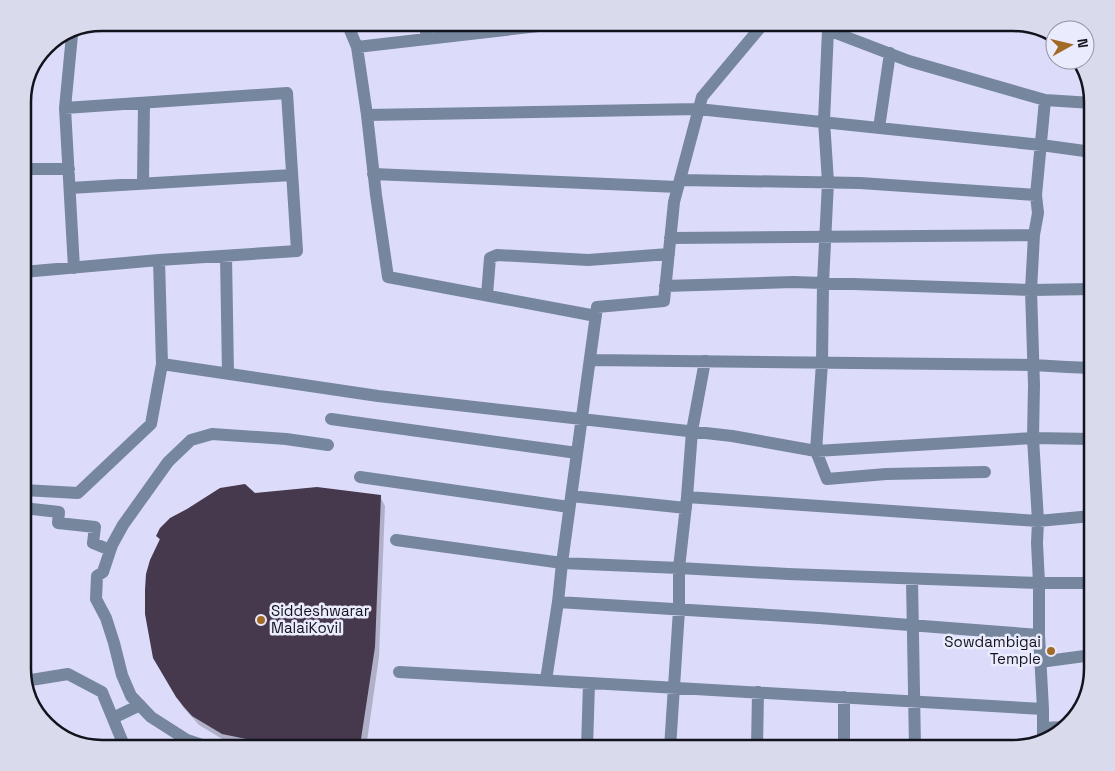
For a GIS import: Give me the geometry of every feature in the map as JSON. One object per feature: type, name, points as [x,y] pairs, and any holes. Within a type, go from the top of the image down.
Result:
[{"type":"street","points":[[351,31],[357,47],[388,277],[596,316]]},
{"type":"street","points":[[426,31],[426,39]]},
{"type":"street","points":[[357,47],[491,31]]},
{"type":"street","points":[[546,680],[597,307],[664,301],[674,202],[702,97],[757,31]]},
{"type":"street","points":[[828,31],[824,122],[828,182],[823,283],[822,363],[816,451],[827,479],[886,474],[984,472]]},
{"type":"street","points":[[839,31],[909,61],[1045,100],[1084,103]]},
{"type":"street","points":[[72,39],[65,108],[74,268]]},
{"type":"street","points":[[879,128],[890,54]]},
{"type":"street","points":[[31,271],[297,251],[287,93],[65,108]]},
{"type":"street","points":[[1043,732],[1030,290],[1034,235],[1038,213],[1036,195],[1045,100]]},
{"type":"street","points":[[143,184],[144,103]]},
{"type":"street","points":[[367,115],[698,109],[1041,144],[1084,151]]},
{"type":"street","points":[[31,169],[68,169]]},
{"type":"street","points":[[373,174],[679,184],[860,182],[1036,195]]},
{"type":"street","points":[[70,188],[292,175]]},
{"type":"street","points":[[670,238],[1034,235]]},
{"type":"street","points":[[487,296],[490,258],[497,255],[588,260],[669,254]]},
{"type":"street","points":[[226,256],[228,374]]},
{"type":"street","points":[[31,491],[78,494],[151,424],[162,364],[160,260]]},
{"type":"street","points":[[665,286],[793,282],[1030,290],[1084,289]]},
{"type":"street","points":[[590,360],[1033,365],[1084,368]]},
{"type":"street","points":[[671,740],[680,568],[692,431],[705,361]]},
{"type":"street","points":[[162,364],[378,396],[732,436],[816,451],[1033,438],[1084,439]]},
{"type":"street","points":[[331,419],[577,453]]},
{"type":"street","points":[[181,740],[151,717],[131,696],[122,674],[106,618],[96,599],[97,576],[102,572],[123,524],[168,462],[191,440],[212,434],[286,439],[328,445]]},
{"type":"street","points":[[360,477],[570,502],[686,502],[1038,521],[1084,517]]},
{"type":"street","points":[[31,509],[59,512],[58,523],[95,528],[93,543],[110,550]]},
{"type":"street","points":[[396,540],[562,563],[912,579],[1084,583]]},
{"type":"street","points":[[912,579],[915,740]]},
{"type":"street","points":[[558,602],[1039,635]]},
{"type":"street","points":[[1040,662],[1084,656]]},
{"type":"street","points":[[399,672],[1043,709]]},
{"type":"street","points":[[32,680],[68,674],[102,692],[122,740]]},
{"type":"street","points":[[587,740],[590,683]]},
{"type":"street","points":[[757,740],[758,692]]},
{"type":"street","points":[[844,697],[844,740]]},
{"type":"street","points":[[112,718],[140,705]]},
{"type":"building","name":"Siddeshwarar MalaiKovil","points":[[245,484],[255,493],[317,487],[381,495],[375,647],[361,739],[252,740],[222,734],[192,716],[176,697],[153,658],[145,614],[145,590],[146,574],[150,560],[160,539],[156,536],[160,528],[170,518],[220,488]]},
{"type":"place","name":"Siddeshwarar MalaiKovil","points":[[261,620]]},
{"type":"place","name":"Sowdambigai Temple","points":[[1051,651]]}]
